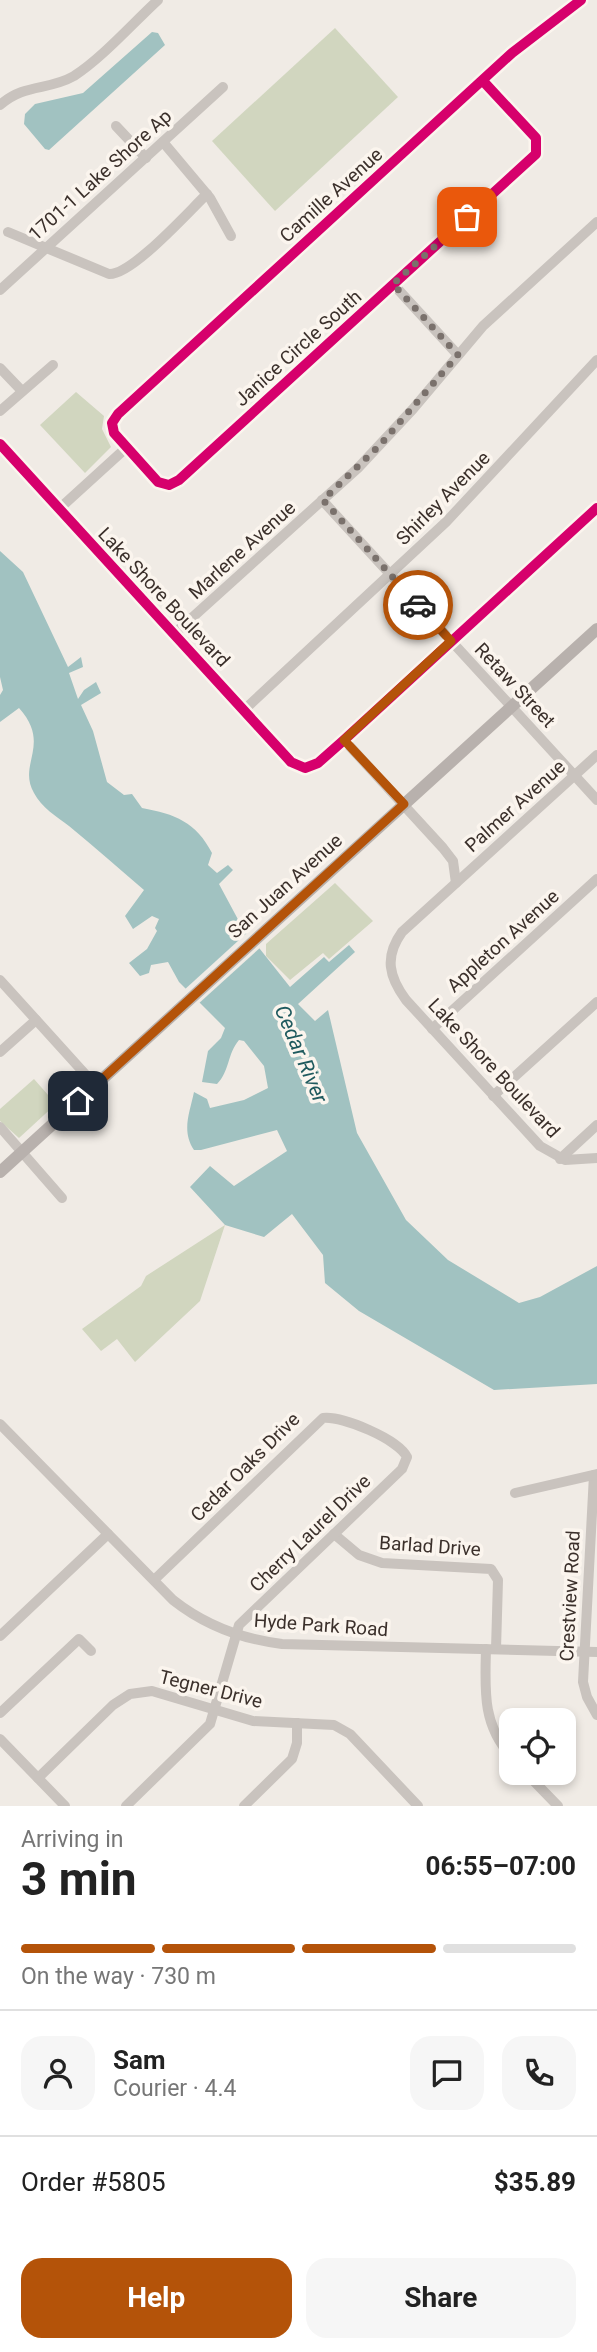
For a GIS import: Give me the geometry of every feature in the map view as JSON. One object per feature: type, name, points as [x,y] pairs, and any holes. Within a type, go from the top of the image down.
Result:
[{"type":"main road","name":"San Juan Avenue","points":[[0,1172],[597,629]]},
{"type":"street","points":[[0,105],[18,92],[62,82],[82,70],[158,0]]},
{"type":"street","name":"Camille Avenue","points":[[126,448],[114,433],[112,423],[118,414],[482,80],[581,0]]},
{"type":"street","name":"Janice Circle South","points":[[126,448],[158,482],[169,485],[179,480],[536,154],[536,138],[482,80]]},
{"type":"street","name":"1701-1 Lake Shore Ap","points":[[0,290],[223,87]]},
{"type":"street","points":[[116,126],[146,158]]},
{"type":"street","points":[[163,142],[207,194],[231,236]]},
{"type":"street","points":[[8,232],[109,274],[118,275],[143,256],[207,194]]},
{"type":"street","name":"Marlene Avenue","points":[[174,634],[379,446],[496,313],[597,222]]},
{"type":"street","points":[[393,284],[458,355]]},
{"type":"street","name":"Shirley Avenue","points":[[244,710],[488,479],[597,360]]},
{"type":"street","points":[[0,411],[53,365]]},
{"type":"street","points":[[0,368],[22,391]]},
{"type":"street","name":"Lake Shore Boulevard","points":[[0,444],[291,762],[305,768],[317,763],[344,740]]},
{"type":"street","points":[[59,509],[126,448]]},
{"type":"street","name":"Retaw Street","points":[[323,500],[597,800]]},
{"type":"street","points":[[456,883],[453,861],[344,740],[597,508]]},
{"type":"street","name":"Palmer Avenue","points":[[456,883],[597,755]]},
{"type":"street","name":"Appleton Avenue","points":[[432,1029],[597,879]]},
{"type":"street","name":"Lake Shore Boulevard","points":[[456,883],[402,932],[394,943],[389,960],[397,988],[540,1146],[560,1159],[576,1161],[597,1158]]},
{"type":"street","points":[[0,980],[95,1085]]},
{"type":"street","points":[[493,1096],[597,1002]]},
{"type":"street","points":[[0,1052],[36,1020]]},
{"type":"street","points":[[560,1159],[597,1125]]},
{"type":"street","points":[[0,1127],[62,1198]]},
{"type":"street","name":"Cedar Oaks Drive","points":[[154,1580],[293,1447],[312,1425],[323,1418],[334,1418],[384,1437],[403,1450],[407,1457]]},
{"type":"street","name":"Hyde Park Road","points":[[0,1424],[187,1611],[236,1635],[282,1644],[597,1652]]},
{"type":"street","name":"Cherry Laurel Drive","points":[[126,1806],[206,1730],[239,1625],[402,1469],[407,1457]]},
{"type":"street","points":[[515,1493],[595,1475]]},
{"type":"street","name":"Crestview Road","points":[[595,1475],[593,1561],[584,1689],[597,1715]]},
{"type":"street","points":[[0,1636],[108,1534]]},
{"type":"street","name":"Barlad Drive","points":[[334,1534],[359,1555],[382,1563],[491,1569],[498,1580],[487,1716],[499,1741]]},
{"type":"street","points":[[0,1713],[79,1639],[91,1651]]},
{"type":"street","name":"Tegner Drive","points":[[38,1778],[113,1705],[130,1694],[162,1693],[253,1721],[323,1723],[343,1729],[418,1806]]},
{"type":"street","points":[[244,1806],[292,1759],[297,1743],[297,1723]]},
{"type":"street","points":[[0,1739],[65,1806]]},
{"type":"street","points":[[538,1785],[558,1806]]},
{"type":"green space","points":[[335,28],[398,97],[275,211],[212,141]]},
{"type":"green space","points":[[76,392],[104,416],[102,429],[111,447],[85,473],[40,425]]},
{"type":"green space","points":[[335,883],[373,921],[329,959],[323,953],[290,980],[266,956],[266,944]]},
{"type":"green space","points":[[34,1079],[56,1104],[19,1138],[0,1121],[0,1109]]},
{"type":"green space","points":[[225,1225],[200,1301],[135,1362],[117,1339],[101,1351],[82,1329],[141,1286],[146,1276]]},
{"type":"water","points":[[152,32],[158,33],[165,45],[49,150],[45,149],[24,124],[25,114],[35,104],[83,93]]},
{"type":"water","name":"Cedar River","points":[[0,551],[23,572],[68,667],[81,657],[83,667],[69,673],[78,699],[84,690],[96,682],[101,693],[81,705],[93,731],[107,782],[124,795],[132,794],[142,808],[165,813],[192,827],[212,853],[208,865],[217,873],[228,865],[233,870],[219,884],[241,925],[290,987],[324,957],[329,962],[349,945],[355,952],[298,1004],[315,1021],[328,1010],[357,1133],[406,1220],[448,1260],[519,1303],[540,1297],[597,1266],[597,1384],[494,1390],[359,1311],[325,1283],[323,1255],[292,1214],[264,1237],[225,1225],[190,1187],[210,1166],[234,1186],[287,1151],[277,1130],[201,1150],[194,1150],[188,1136],[194,1092],[207,1099],[210,1108],[244,1100],[268,1088],[264,1066],[244,1041],[239,1040],[217,1084],[202,1082],[208,1051],[221,1038],[225,1028],[179,982],[168,962],[151,965],[149,973],[140,976],[129,963],[147,949],[157,931],[155,928],[159,919],[152,916],[133,929],[125,916],[144,890],[50,811],[34,793],[29,773],[34,744],[28,721],[19,708],[0,722],[0,695],[3,690],[0,677]]},
{"type":"pier","points":[[250,930],[262,946],[197,1005],[183,991]]},
{"type":"cycle path","points":[[483,81],[536,138],[536,154],[179,480],[169,485],[158,482],[114,433],[112,423],[118,414],[512,53],[581,0]]},
{"type":"cycle path","points":[[0,444],[291,762],[305,768],[318,763],[344,740],[597,508]]},
{"type":"way so far","points":[[418,605],[323,500],[379,446],[458,355],[393,284],[467,217]]},
{"type":"route","points":[[78,1101],[404,804],[344,740],[451,641],[418,605]]}]
